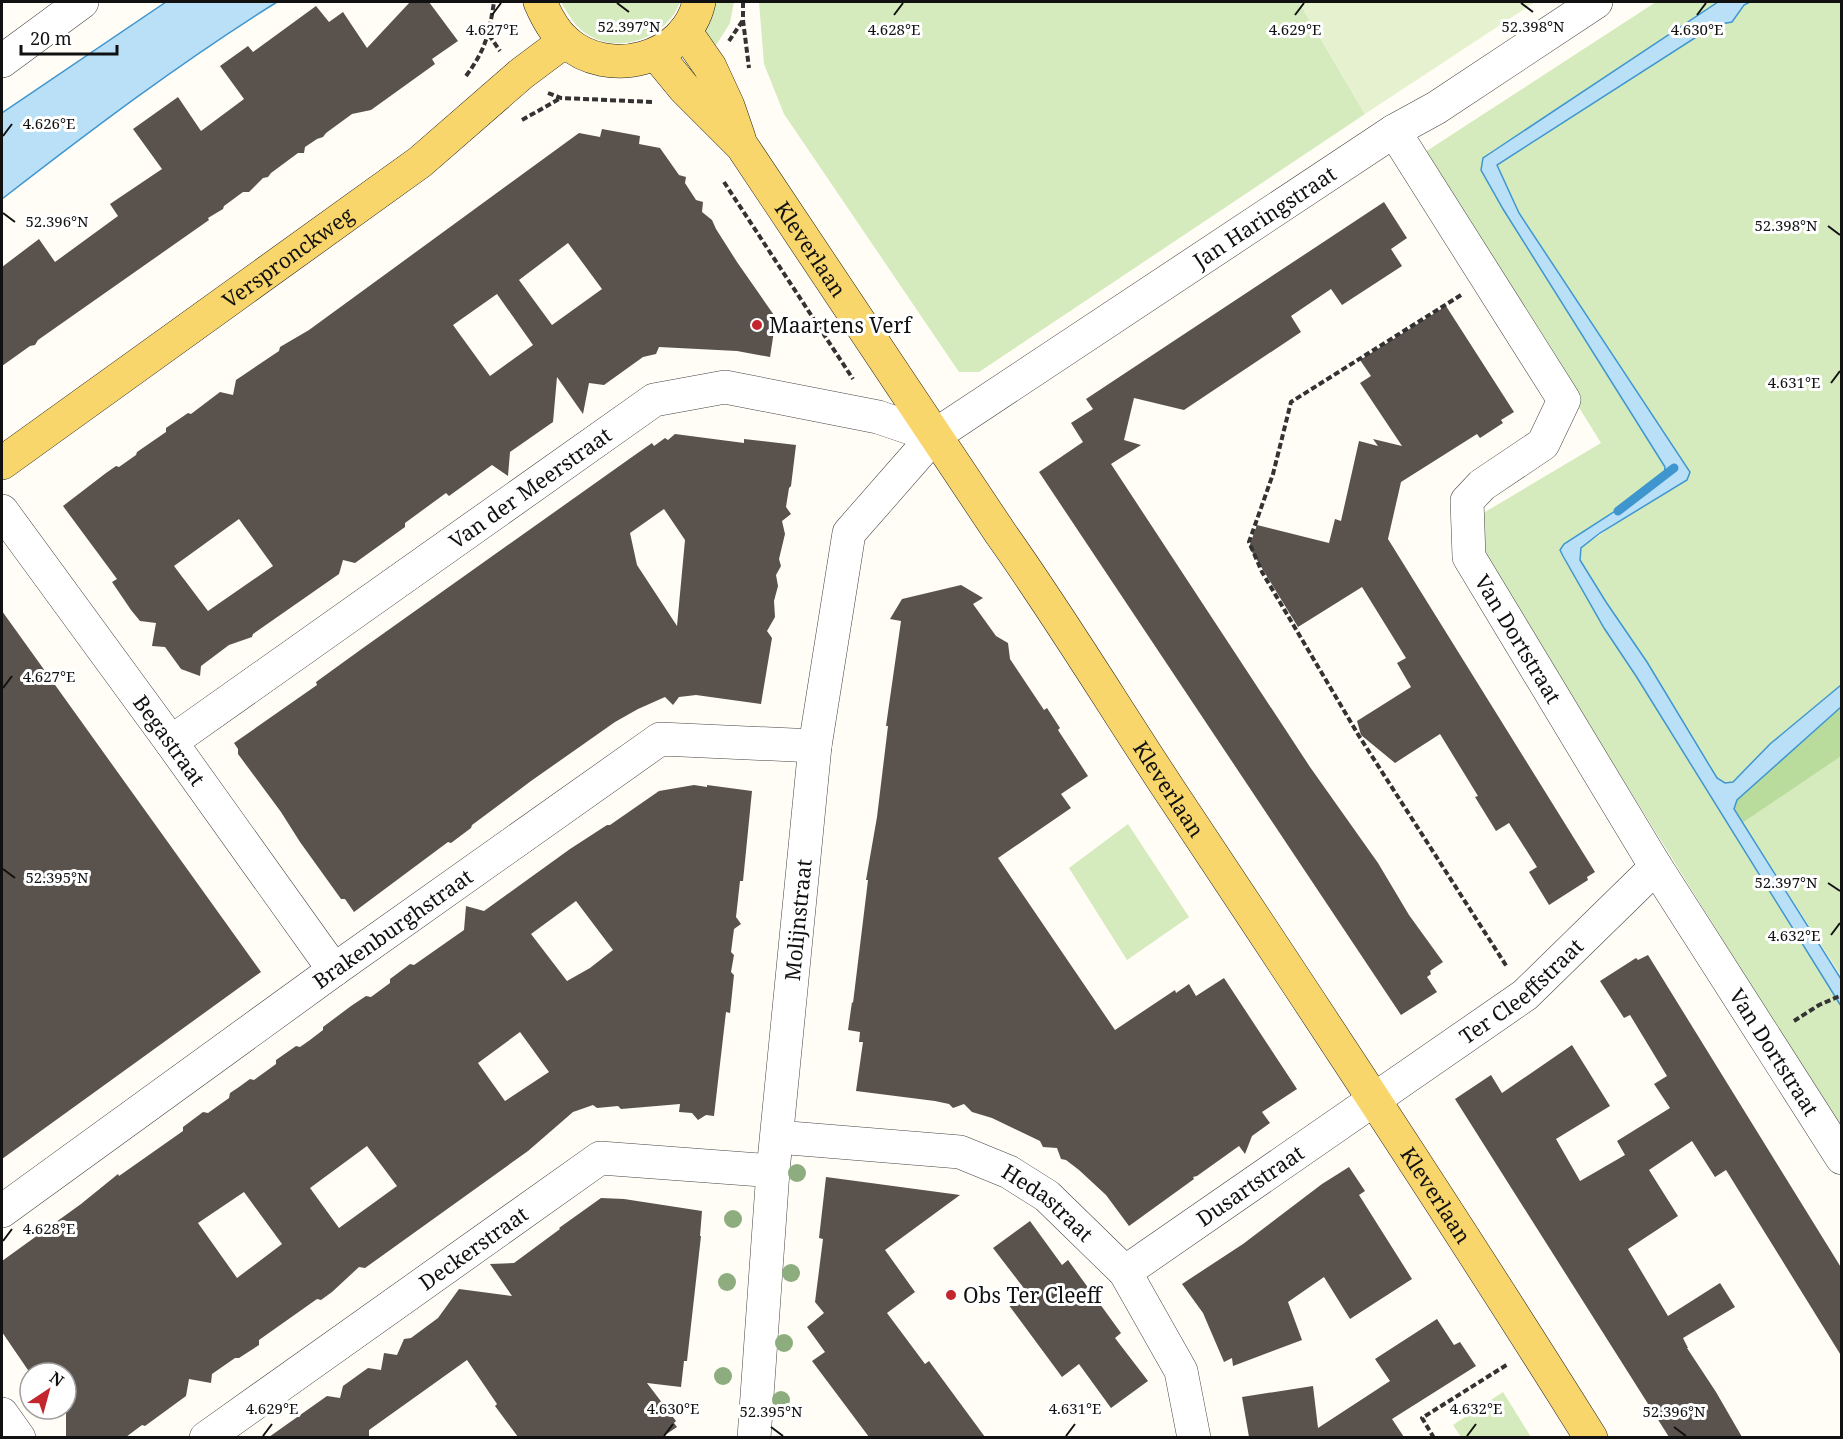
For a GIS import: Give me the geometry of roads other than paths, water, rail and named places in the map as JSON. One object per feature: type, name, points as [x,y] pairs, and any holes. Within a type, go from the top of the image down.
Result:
[{"type":"main road","points":[[540,2],[550,24],[565,41],[585,55],[609,61],[633,61],[656,54],[672,44],[685,31],[699,2]]},
{"type":"main road","name":"Kleverlaan","points":[[685,31],[710,67],[728,106],[742,146]]},
{"type":"main road","name":"Verspronckweg","points":[[2,463],[420,162],[521,74],[565,41]]},
{"type":"main road","name":"Kleverlaan","points":[[656,54],[684,88],[742,146],[934,435],[1045,596],[1374,1099],[1591,1437]]},
{"type":"street","points":[[2,61],[82,2]]},
{"type":"street","name":"Jan Haringstraat","points":[[934,435],[1394,131],[1436,108],[1596,2]]},
{"type":"street","name":"Van Dortstraat","points":[[1394,131],[1563,400],[1543,444],[1482,485],[1467,501],[1469,557],[1656,867],[1842,1158]]},
{"type":"street","name":"Van der Meerstraat","points":[[171,742],[654,400],[725,387],[878,417],[934,435]]},
{"type":"street","name":"Molijnstraat","points":[[754,1437],[773,1171],[815,746],[849,533],[934,435]]},
{"type":"street","name":"Begastraat","points":[[2,511],[334,970]]},
{"type":"street","name":"Brakenburghstraat","points":[[2,1211],[334,970],[660,739],[815,746]]},
{"type":"street","name":"Ter Cleeffstraat","points":[[1374,1099],[1525,995],[1656,867]]},
{"type":"street","name":"Dusartstraat","points":[[1125,1272],[1374,1099]]},
{"type":"street","name":"Hedastraat","points":[[777,1137],[960,1152],[1009,1172],[1047,1196],[1125,1272],[1181,1371],[1194,1437]]},
{"type":"street","name":"Deckerstraat","points":[[206,1437],[600,1158],[773,1171]]},
{"type":"street","points":[[2,1414],[19,1437]]},
{"type":"water","points":[[166,2],[277,2],[206,48],[137,97],[2,199],[2,113]]},
{"type":"water","points":[[1718,2],[1750,2],[1744,5],[1732,22],[1715,25],[1497,165],[1519,213],[1690,472],[1687,480],[1600,533],[1581,548],[1580,560],[1647,662],[1717,778],[1725,783],[1733,782],[1770,744],[1841,685],[1841,707],[1737,800],[1734,809],[1841,979],[1841,1006],[1604,628],[1560,550],[1564,544],[1654,486],[1664,477],[1665,467],[1503,209],[1481,170],[1483,158]]},
{"type":"waterway","points":[[1618,511],[1674,468]]},
{"type":"place","name":"Maartens Verf","points":[[757,325]]},
{"type":"place","name":"Obs Ter Cleeff","points":[[951,1295]]}]
